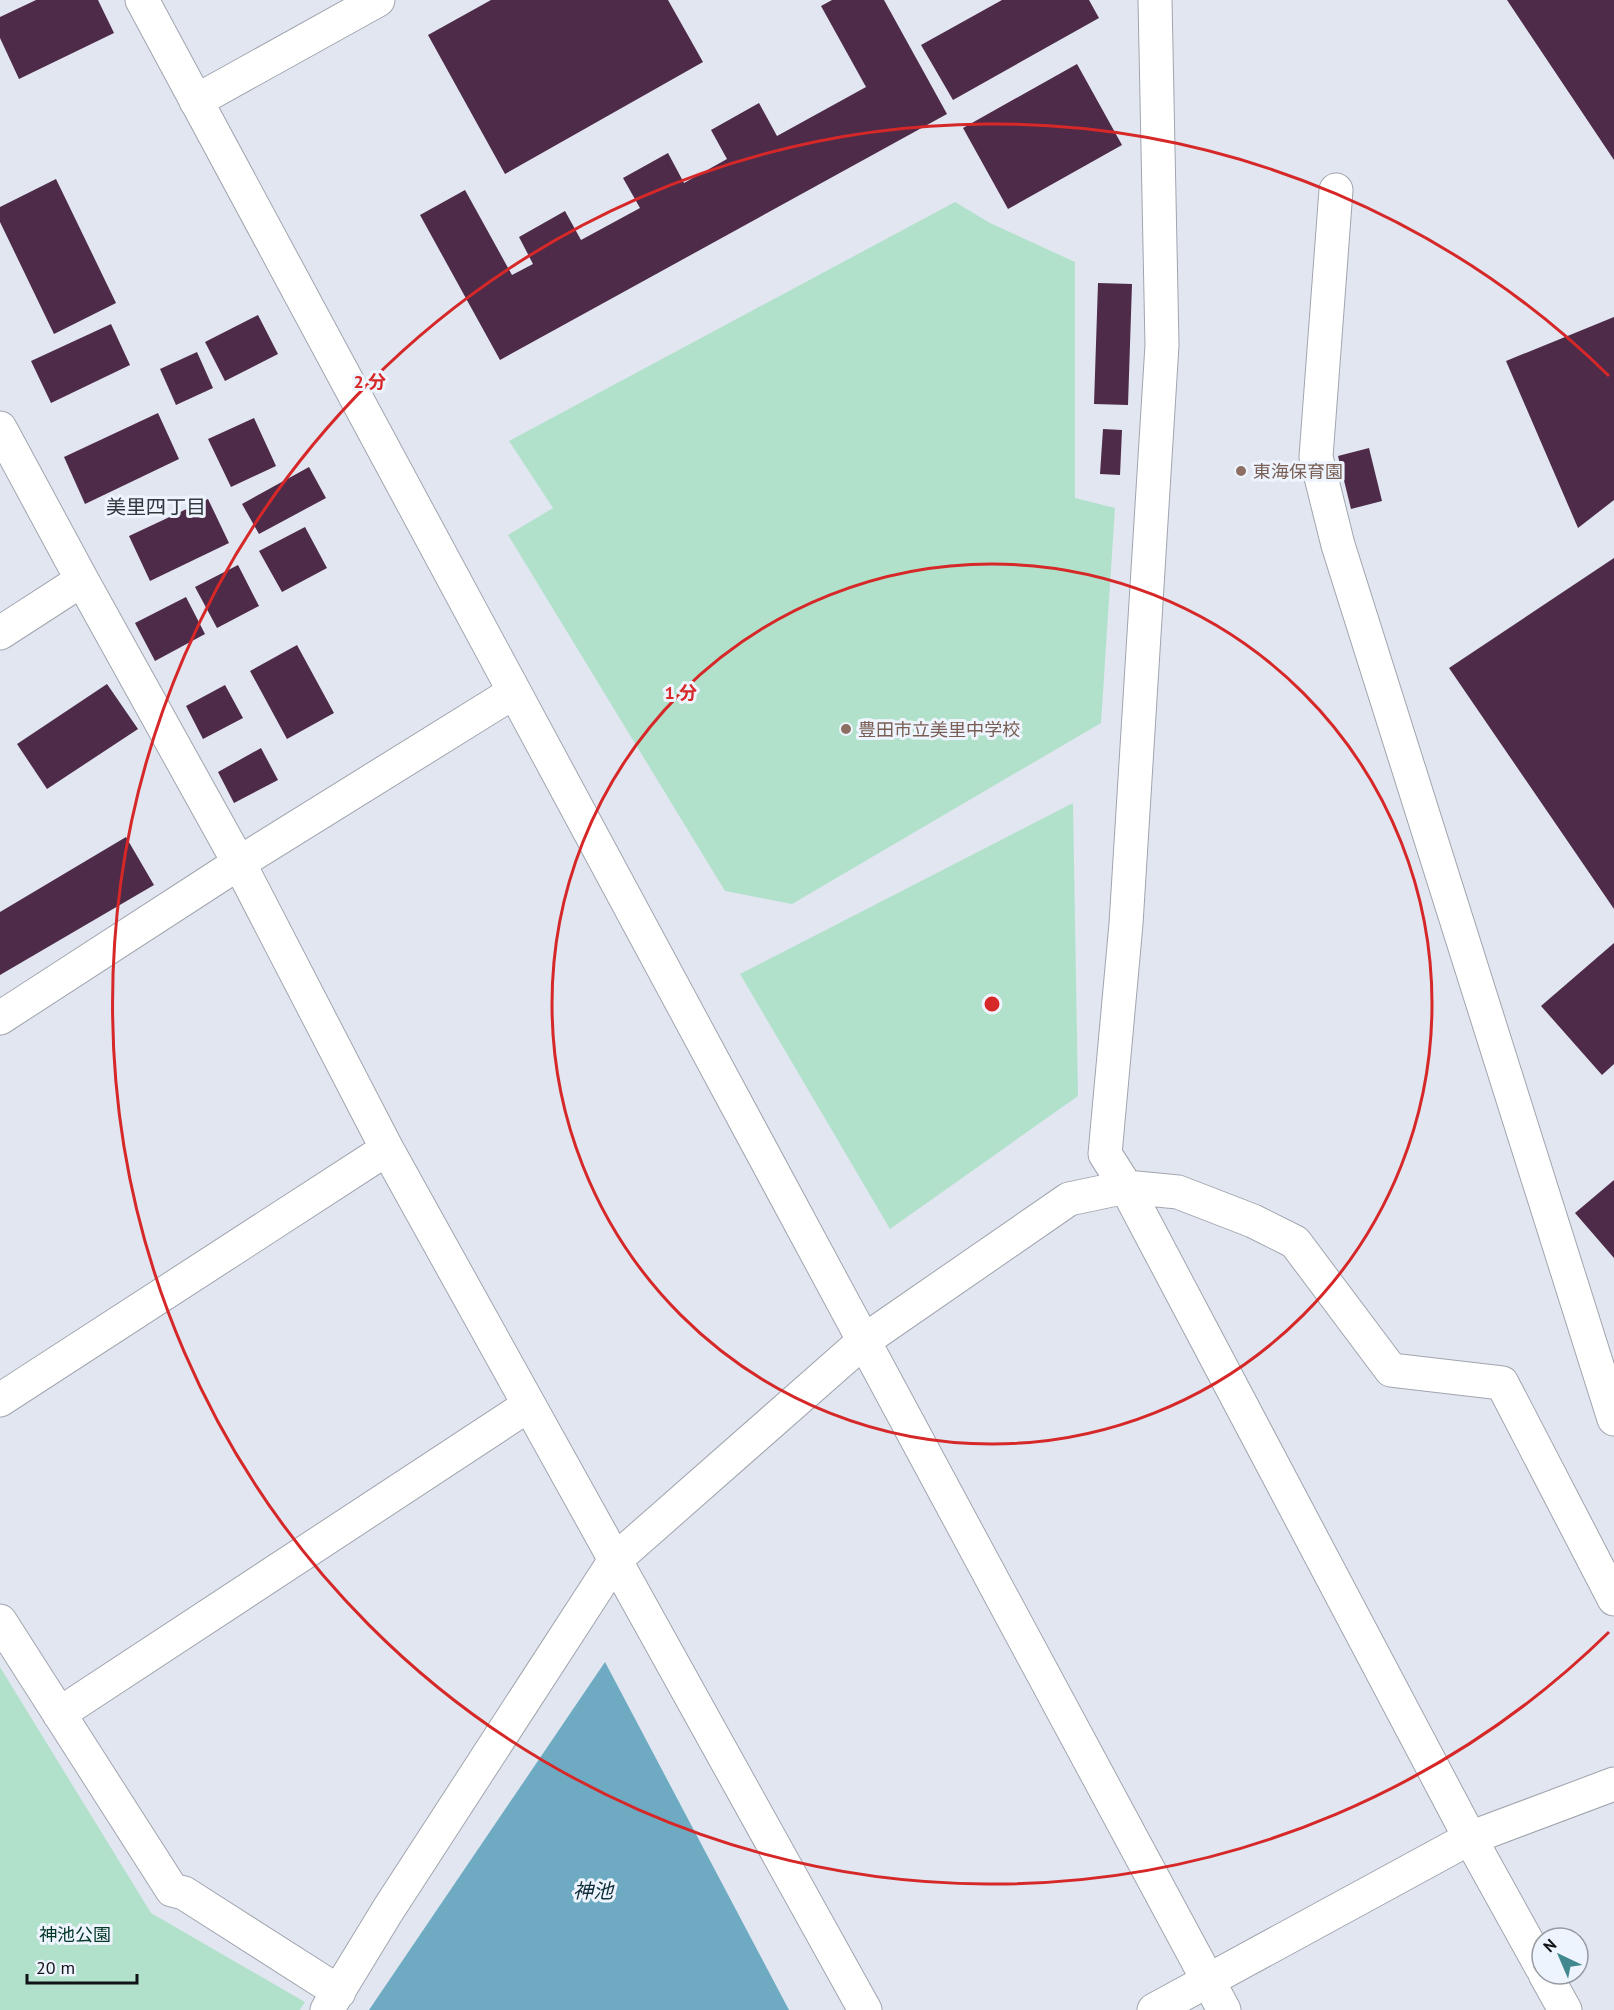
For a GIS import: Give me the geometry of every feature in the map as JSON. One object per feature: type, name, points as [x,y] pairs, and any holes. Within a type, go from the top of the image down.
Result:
[{"type":"street","points":[[142,0],[1224,2010]]},
{"type":"street","points":[[196,101],[378,0]]},
{"type":"street","points":[[1155,0],[1162,345],[1126,924],[1106,1154],[1126,1187],[1470,1838],[1530,1946]]},
{"type":"street","points":[[1336,190],[1316,457],[1338,545],[1606,1359],[1614,1419]]},
{"type":"street","points":[[0,428],[239,863],[387,1149],[865,2010]]},
{"type":"street","points":[[0,633],[82,580]]},
{"type":"street","points":[[0,1018],[239,863],[514,692]]},
{"type":"street","points":[[0,1400],[387,1149]]},
{"type":"street","points":[[0,1621],[172,1890],[184,1893],[333,2001],[388,1910],[615,1560],[865,1340],[1069,1198],[1126,1187],[1178,1192],[1253,1221],[1295,1242],[1391,1370],[1502,1383],[1614,1599]]},
{"type":"street","points":[[59,1714],[529,1405]]},
{"type":"street","points":[[1154,2010],[1470,1838],[1614,1784]]},
{"type":"street","points":[[1552,1986],[1565,2010]]},
{"type":"green space","points":[[955,202],[990,223],[1075,262],[1075,498],[1115,508],[1101,723],[792,904],[725,891],[508,535],[553,508],[509,441]]},
{"type":"green space","points":[[1073,803],[1078,1096],[890,1229],[740,974]]},
{"type":"green space","name":"神池公園","points":[[0,1667],[151,1913],[305,2002],[300,2010],[0,2010]]},
{"type":"water","name":"神池","points":[[605,1662],[789,2010],[369,2010]]},
{"type":"building","points":[[36,0],[98,0],[114,33],[19,79],[0,38],[0,17]]},
{"type":"building","points":[[491,0],[668,0],[703,62],[505,174],[428,35]]},
{"type":"building","points":[[832,0],[884,0],[947,114],[500,360],[420,215],[465,190],[512,275],[533,264],[519,237],[565,211],[581,240],[640,208],[623,178],[668,153],[684,183],[727,159],[711,130],[759,103],[777,136],[866,87],[821,6]]},
{"type":"building","points":[[1002,0],[1089,0],[1099,18],[953,100],[921,45]]},
{"type":"building","points":[[1507,0],[1614,0],[1614,160]]},
{"type":"building","points":[[1077,64],[1122,145],[1008,209],[963,128]]},
{"type":"building","points":[[56,179],[116,303],[54,334],[0,222],[0,207]]},
{"type":"building","points":[[1098,283],[1132,284],[1128,405],[1094,404]]},
{"type":"building","points":[[258,315],[278,354],[225,381],[205,342]]},
{"type":"building","points":[[1614,317],[1614,500],[1578,528],[1506,361]]},
{"type":"building","points":[[111,324],[130,365],[51,403],[31,361]]},
{"type":"building","points":[[197,352],[213,388],[176,405],[160,369]]},
{"type":"building","points":[[158,413],[179,459],[85,504],[64,457]]},
{"type":"building","points":[[254,418],[276,466],[231,487],[208,439]]},
{"type":"building","points":[[1103,429],[1122,430],[1120,475],[1100,474]]},
{"type":"building","points":[[1369,448],[1382,501],[1351,509],[1338,456]]},
{"type":"building","points":[[309,467],[326,498],[259,534],[242,504]]},
{"type":"building","points":[[208,499],[229,543],[150,581],[129,536]]},
{"type":"building","points":[[305,527],[327,568],[282,592],[259,551]]},
{"type":"building","points":[[1614,558],[1614,909],[1449,668]]},
{"type":"building","points":[[238,565],[259,606],[217,628],[195,587]]},
{"type":"building","points":[[186,597],[205,634],[155,661],[135,623]]},
{"type":"building","points":[[297,645],[334,713],[287,739],[250,671]]},
{"type":"building","points":[[107,684],[138,729],[47,789],[17,744]]},
{"type":"building","points":[[225,685],[243,718],[203,739],[186,706]]},
{"type":"building","points":[[261,748],[278,780],[234,803],[218,772]]},
{"type":"building","points":[[126,837],[154,885],[0,975],[0,912]]},
{"type":"building","points":[[1614,943],[1614,1064],[1602,1075],[1541,1006]]},
{"type":"building","points":[[1614,1180],[1614,1258],[1575,1213]]},
{"type":"place","name":"東海保育園","points":[[1241,471]]},
{"type":"place","name":"豊田市立美里中学校","points":[[846,729]]},
{"type":"district","name":"美里四丁目","points":[[156,507]]}]
